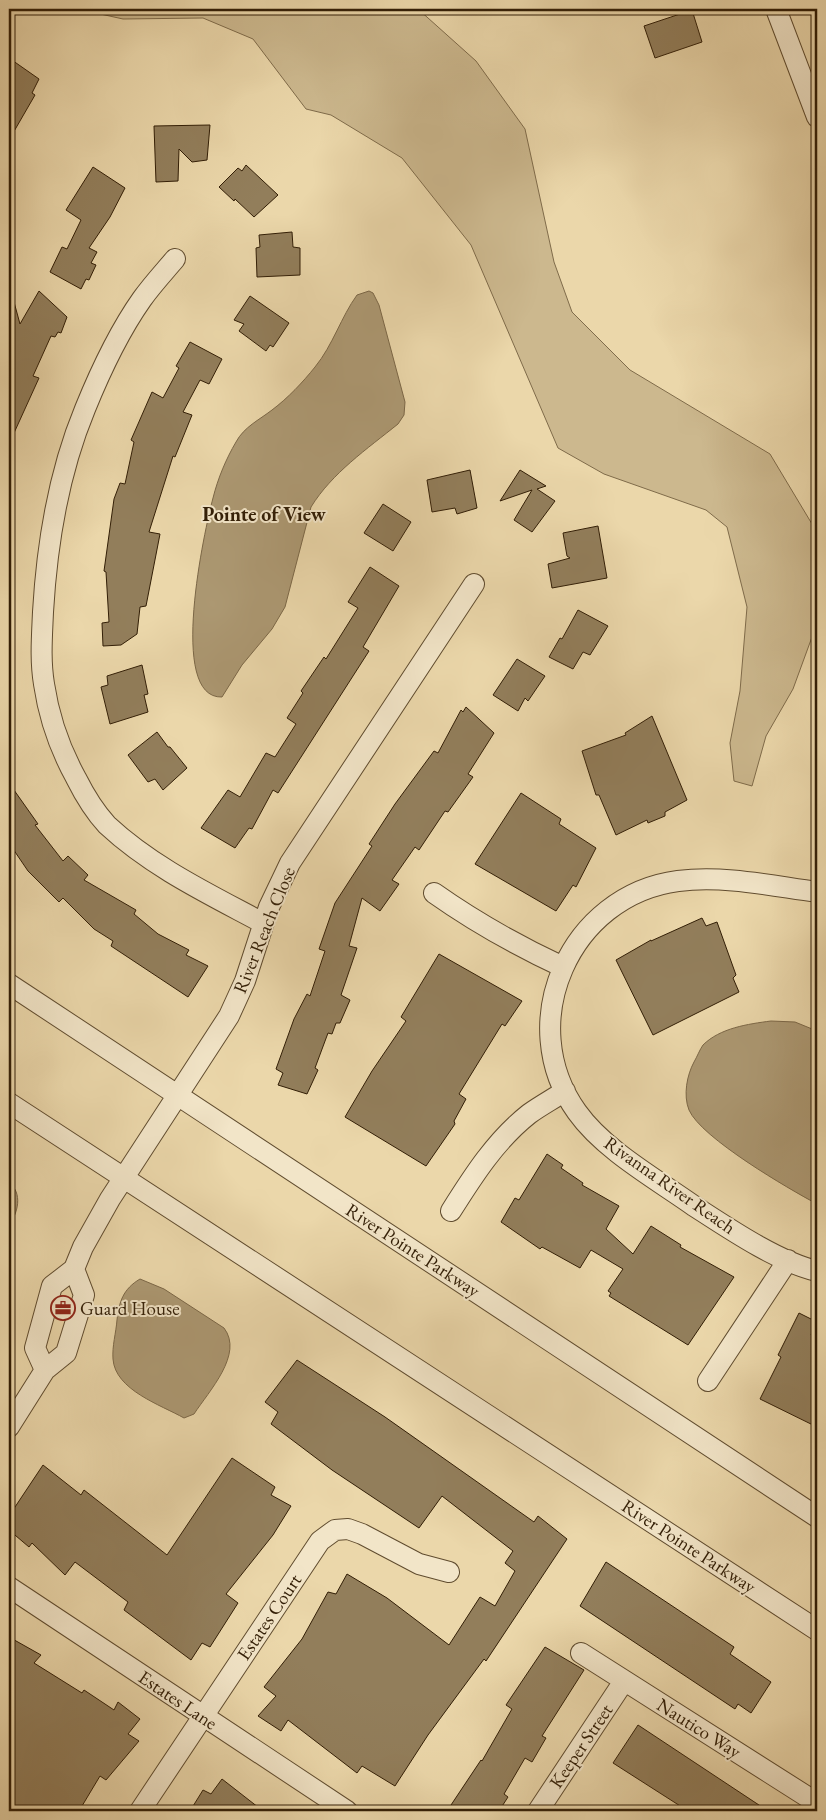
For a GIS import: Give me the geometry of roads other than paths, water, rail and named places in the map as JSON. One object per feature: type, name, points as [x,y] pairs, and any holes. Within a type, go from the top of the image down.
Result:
[{"type":"street","points":[[776,9],[817,117]]},
{"type":"street","points":[[175,259],[142,300],[110,354],[84,410],[66,465],[52,521],[45,578],[41,652],[44,683],[52,722],[65,758],[84,792],[107,824],[150,859],[197,888],[262,923]]},
{"type":"street","name":"River Reach Close","points":[[74,1269],[83,1246],[124,1178],[229,1016],[245,981],[262,923],[290,863],[474,584]]},
{"type":"street","name":"Rivanna River Reach","points":[[817,892],[707,878],[677,881],[653,887],[619,902],[595,920],[576,942],[563,966],[553,996],[550,1025],[552,1056],[565,1091],[577,1112],[596,1134],[640,1168],[709,1215],[788,1260],[817,1272]]},
{"type":"street","points":[[434,893],[465,915],[520,946],[563,966]]},
{"type":"street","name":"River Pointe Parkway","points":[[9,984],[817,1517]]},
{"type":"street","points":[[451,1210],[478,1168],[505,1137],[529,1114],[565,1091]]},
{"type":"street","name":"River Pointe Parkway","points":[[9,1103],[817,1630]]},
{"type":"street","points":[[708,1381],[788,1260]]},
{"type":"street","points":[[9,1427],[45,1370],[66,1353],[84,1295],[74,1269],[52,1286],[35,1348],[45,1370]]},
{"type":"street","name":"Estates Court","points":[[140,1811],[320,1541],[335,1530],[348,1529],[362,1534],[419,1564],[449,1572]]},
{"type":"street","name":"Estates Lane","points":[[9,1587],[347,1811]]},
{"type":"street","name":"Nautico Way","points":[[580,1653],[817,1802]]},
{"type":"street","name":"Keeper Street","points":[[538,1811],[624,1681]]},
{"type":"place","name":"Guard House","points":[[63,1308]]},
{"type":"district","name":"Pointe of View","points":[[264,514]]}]
